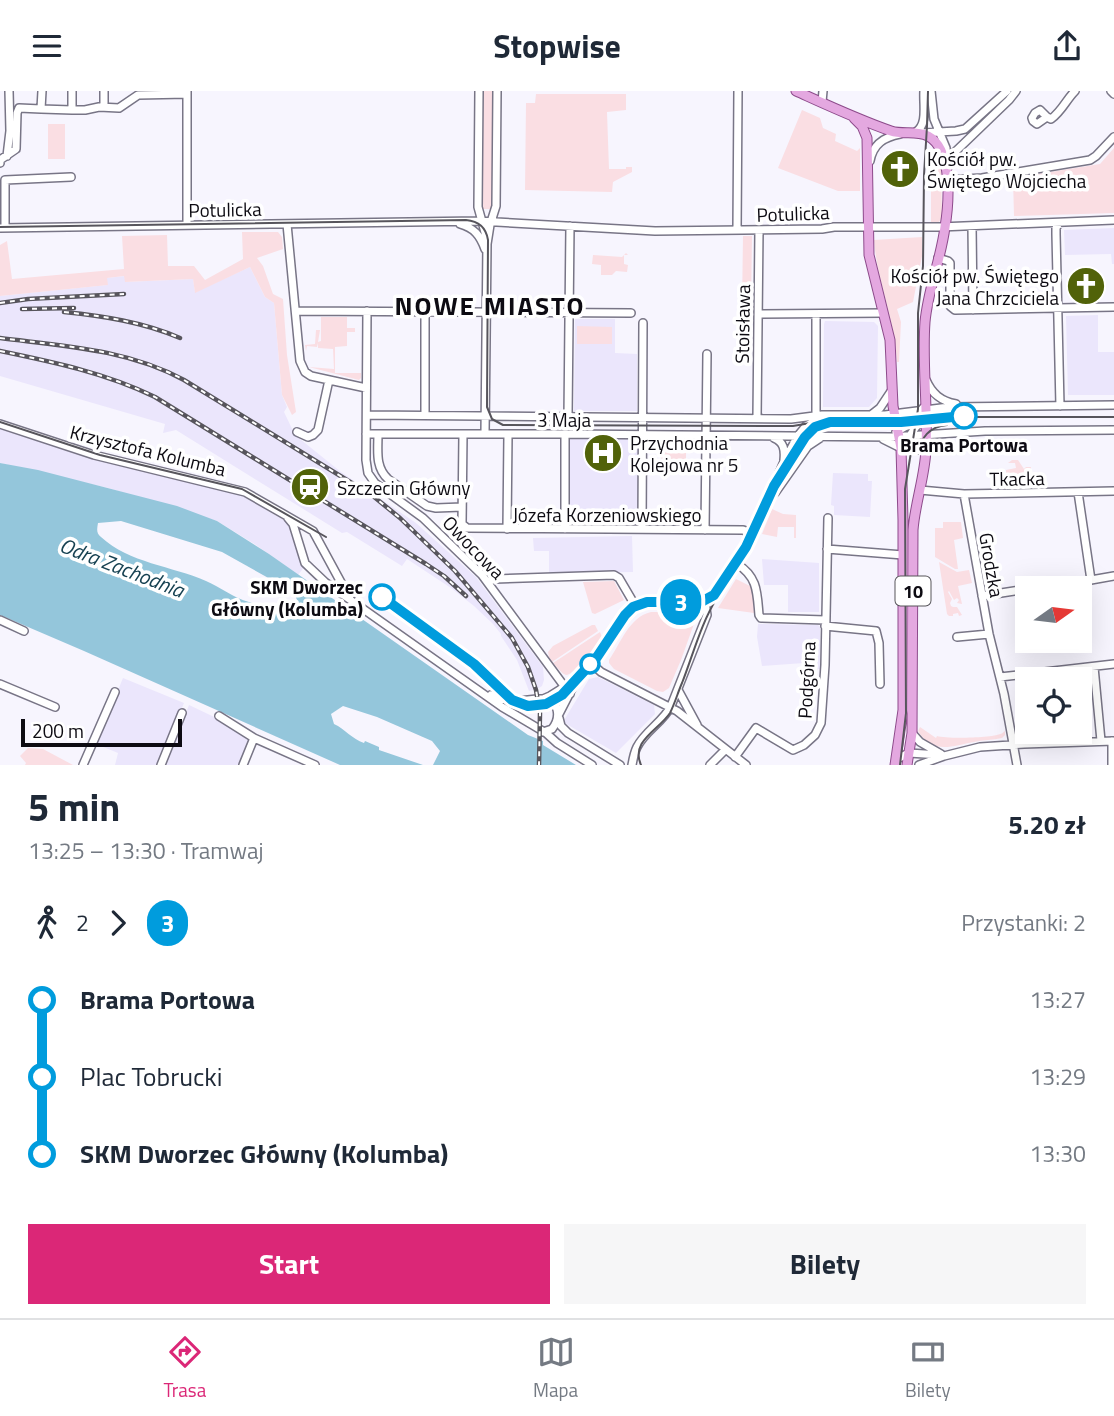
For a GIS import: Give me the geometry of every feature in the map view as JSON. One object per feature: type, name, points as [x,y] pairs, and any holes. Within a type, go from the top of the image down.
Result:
[{"type":"main road","name":"10","points":[[796,91],[890,131],[924,134],[937,143],[944,157],[947,175],[945,227],[925,321],[924,411],[901,448],[903,710],[896,762]]},
{"type":"main road","name":"10","points":[[846,113],[865,131],[867,141],[869,255],[890,339],[894,415],[926,451],[914,512],[912,733],[908,765]]},
{"type":"street","points":[[41,109],[42,91]]},
{"type":"street","points":[[72,91],[72,110]]},
{"type":"street","points":[[104,91],[104,107]]},
{"type":"street","points":[[479,91],[478,207],[486,222],[487,244],[485,434]]},
{"type":"street","points":[[497,91],[496,206],[503,219],[510,223]]},
{"type":"street","points":[[737,230],[738,91]]},
{"type":"street","points":[[822,102],[823,91]]},
{"type":"street","points":[[868,173],[871,156],[877,145],[886,138],[921,129],[924,91]]},
{"type":"street","points":[[931,91],[933,114],[947,149],[947,175]]},
{"type":"street","points":[[909,133],[958,131],[965,128],[1007,91]]},
{"type":"street","points":[[947,175],[950,159],[956,151],[1016,91]]},
{"type":"street","points":[[1047,117],[1054,117],[1062,109],[1065,100],[1076,91]]},
{"type":"street","points":[[0,163],[0,160],[16,149],[19,108],[85,110],[120,107],[134,94],[188,92],[187,225]]},
{"type":"street","points":[[0,94],[10,93],[7,156]]},
{"type":"street","points":[[0,124],[9,125]]},
{"type":"street","points":[[947,175],[968,180],[1090,160],[1114,137]]},
{"type":"street","points":[[2,228],[5,180],[71,177]]},
{"type":"street","points":[[486,222],[496,206]]},
{"type":"street","points":[[460,222],[472,217],[478,207]]},
{"type":"street","points":[[0,217],[2,228]]},
{"type":"street","points":[[868,227],[1114,221]]},
{"type":"street","name":"Potulicka","points":[[2,228],[451,222],[655,231],[868,227]]},
{"type":"street","name":"Potulicka","points":[[451,222],[467,226],[477,233],[487,260]]},
{"type":"street","points":[[1059,223],[1056,230],[1060,406]]},
{"type":"street","points":[[287,224],[303,368],[310,376],[366,388]]},
{"type":"street","points":[[568,417],[570,226]]},
{"type":"street","points":[[972,226],[973,310]]},
{"type":"street","name":"Stoisława","points":[[757,418],[759,230]]},
{"type":"street","points":[[938,258],[948,261],[950,265],[952,309],[1114,307]]},
{"type":"street","points":[[296,311],[631,313]]},
{"type":"street","name":"Owocowa","points":[[367,311],[368,473],[372,480],[429,524],[491,580],[570,694]]},
{"type":"street","points":[[425,312],[425,415]]},
{"type":"street","points":[[758,314],[883,313]]},
{"type":"street","points":[[816,314],[816,417]]},
{"type":"street","points":[[642,530],[643,323]]},
{"type":"street","points":[[705,530],[707,354]]},
{"type":"street","points":[[924,374],[929,387],[940,398],[953,404],[971,407]]},
{"type":"street","points":[[297,432],[308,437],[317,432],[328,380]]},
{"type":"street","points":[[871,415],[880,408],[892,390]]},
{"type":"street","points":[[542,731],[554,728],[561,707],[576,681],[606,648],[626,616],[636,607],[650,603],[696,604],[712,599],[719,592],[753,534],[797,437],[813,422],[838,415],[894,415],[937,412],[955,407],[1114,405]]},
{"type":"street","points":[[911,434],[924,411]]},
{"type":"street","name":"3 Maja","points":[[367,415],[794,419],[838,415]]},
{"type":"street","name":"Krzysztofa Kolumba","points":[[0,423],[103,457],[238,489],[312,531],[350,599]]},
{"type":"street","points":[[875,437],[985,431],[1114,430]]},
{"type":"street","points":[[923,473],[933,441],[953,433]]},
{"type":"street","name":"3 Maja","points":[[366,434],[875,437]]},
{"type":"street","points":[[379,434],[378,465],[383,474],[427,506],[436,508],[462,507],[463,434]]},
{"type":"street","points":[[565,434],[565,529]]},
{"type":"street","points":[[507,529],[508,435]]},
{"type":"street","points":[[770,437],[783,445],[783,464]]},
{"type":"street","points":[[766,505],[810,444],[826,437]]},
{"type":"street","points":[[875,437],[901,448]]},
{"type":"street","name":"Tkacka","points":[[920,489],[964,494],[1114,491]]},
{"type":"street","points":[[1078,492],[1087,576]]},
{"type":"street","name":"Grodzka","points":[[964,494],[989,634],[1017,765]]},
{"type":"street","name":"Józefa Korzeniowskiego","points":[[462,507],[462,524],[467,529],[743,530],[753,534]]},
{"type":"street","name":"Krzysztofa Kolumba","points":[[285,515],[293,524],[305,563],[325,582],[525,722],[592,765]]},
{"type":"street","name":"Podgórna","points":[[734,757],[756,727],[793,750],[804,745],[818,732],[822,719],[828,518]]},
{"type":"street","points":[[827,549],[903,555]]},
{"type":"street","points":[[737,564],[746,570],[756,587],[761,618],[825,623],[876,631],[880,684]]},
{"type":"street","points":[[491,580],[612,575],[618,577],[636,607]]},
{"type":"street","points":[[1092,580],[1114,576]]},
{"type":"street","points":[[982,596],[1015,591]]},
{"type":"street","points":[[633,763],[638,745],[671,708],[707,615],[705,602]]},
{"type":"street","points":[[0,620],[24,631]]},
{"type":"street","points":[[957,637],[989,634]]},
{"type":"street","points":[[592,664],[601,672],[671,708],[746,765]]},
{"type":"street","points":[[1000,677],[1114,664]]},
{"type":"street","points":[[1094,667],[1101,741]]},
{"type":"street","points":[[543,699],[576,681]]},
{"type":"street","points":[[0,684],[55,707]]},
{"type":"street","name":"Krzysztofa Kolumba","points":[[474,687],[500,699],[543,699]]},
{"type":"street","points":[[678,690],[699,729]]},
{"type":"street","points":[[83,765],[115,692]]},
{"type":"street","points":[[543,699],[553,703],[561,727],[569,734],[620,765]]},
{"type":"street","points":[[525,722],[522,708],[529,701]]},
{"type":"street","points":[[161,765],[181,713]]},
{"type":"street","points":[[219,716],[254,738],[315,765]]},
{"type":"street","points":[[912,733],[920,742],[944,756]]},
{"type":"street","points":[[243,765],[254,738]]},
{"type":"street","points":[[919,765],[977,747],[1113,741],[1112,765]]},
{"type":"street","points":[[710,765],[725,750]]},
{"type":"street","points":[[896,762],[909,753],[944,756]]},
{"type":"shaded area","points":[[482,91],[494,91],[492,209],[482,209],[481,206]]},
{"type":"shaded area","points":[[536,94],[626,94],[626,110],[607,112],[609,169],[632,167],[632,172],[613,182],[612,192],[525,190],[526,103],[535,103]]},
{"type":"shaded area","points":[[802,110],[820,118],[823,128],[836,134],[835,141],[857,151],[860,148],[860,191],[838,191],[778,168]]},
{"type":"shaded area","points":[[48,124],[65,124],[65,159],[48,159]]},
{"type":"shaded area","points":[[1114,148],[1114,213],[1014,216],[1013,178],[1100,164]]},
{"type":"shaded area","points":[[938,151],[941,163],[942,217],[939,222],[931,225],[931,157]]},
{"type":"shaded area","points":[[1114,228],[1114,264],[1111,254],[1065,255],[1064,230]]},
{"type":"shaded area","points":[[242,232],[278,232],[282,237],[283,249],[257,258],[263,266],[273,294],[283,299],[287,355],[296,412],[292,415],[282,395],[274,303],[265,297],[250,267],[195,293],[193,279],[125,282],[124,276],[107,278],[108,285],[0,296],[0,245],[7,241],[12,279],[124,269],[122,236],[167,235],[168,266],[194,266],[205,280],[243,259]]},
{"type":"shaded area","points":[[743,236],[752,236],[751,306],[742,306]]},
{"type":"shaded area","points":[[922,237],[922,256],[913,302],[897,309],[901,322],[897,362],[874,240]]},
{"type":"shaded area","points":[[593,255],[624,255],[624,264],[628,265],[627,272],[616,271],[612,275],[601,275],[601,265],[592,264]]},
{"type":"shaded area","points":[[250,267],[265,297],[274,303],[282,395],[287,407],[284,412],[295,435],[341,472],[416,523],[476,577],[543,667],[542,686],[529,691],[517,660],[493,624],[451,588],[407,559],[402,566],[347,532],[342,533],[176,430],[163,433],[165,424],[0,376],[0,296],[107,285],[107,278],[125,276],[125,282],[193,279],[195,292]]},
{"type":"shaded area","points":[[1098,315],[1098,352],[1114,352],[1114,395],[1068,395],[1066,316]]},
{"type":"shaded area","points":[[321,317],[347,317],[347,328],[355,328],[355,332],[347,332],[347,346],[335,347],[335,373],[361,373],[359,380],[309,367],[334,369],[333,349],[318,348],[318,343],[317,347],[307,346],[306,351],[305,345],[315,344],[316,330],[320,330],[318,342],[321,341]]},
{"type":"shaded area","points":[[575,319],[615,319],[615,353],[637,354],[637,411],[574,411]]},
{"type":"shaded area","points":[[825,321],[874,322],[878,326],[877,398],[869,407],[823,407]]},
{"type":"shaded area","points":[[577,326],[612,327],[612,344],[577,344]]},
{"type":"shaded area","points":[[0,428],[79,455],[241,495],[292,525],[305,566],[298,575],[217,521],[108,488],[0,463]]},
{"type":"shaded area","points":[[568,436],[640,436],[640,528],[567,527]]},
{"type":"shaded area","points":[[662,443],[686,443],[686,469],[674,464],[661,468]]},
{"type":"shaded area","points":[[1018,460],[1024,469],[1031,467],[1029,488],[1026,488],[1025,480],[1024,488],[1007,488],[1006,470],[1016,468],[1015,463],[1008,463]]},
{"type":"shaded area","points":[[833,473],[868,474],[868,481],[872,481],[870,517],[834,515],[834,506],[831,505]]},
{"type":"shaded area","points":[[772,509],[783,514],[796,515],[796,538],[794,527],[778,527],[777,537],[762,534]]},
{"type":"shaded area","points":[[943,522],[961,522],[963,538],[954,540],[958,569],[935,557],[935,528],[943,528]]},
{"type":"shaded area","points":[[632,536],[633,572],[549,573],[549,551],[534,551],[533,538]]},
{"type":"shaded area","points":[[762,559],[819,563],[819,612],[788,612],[788,585],[764,585]]},
{"type":"shaded area","points":[[939,562],[957,572],[969,570],[972,583],[958,586],[962,604],[957,603],[959,600],[954,600],[948,592],[952,599],[951,606],[957,607],[962,615],[947,614]]},
{"type":"shaded area","points":[[736,579],[752,587],[754,613],[718,608]]},
{"type":"shaded area","points":[[614,581],[624,600],[592,613],[583,582]]},
{"type":"shaded area","points":[[651,612],[690,612],[695,621],[669,688],[663,692],[614,669],[609,663],[626,631],[637,619]]},
{"type":"shaded area","points":[[758,624],[818,625],[820,669],[804,669],[804,663],[762,666],[757,637]]},
{"type":"shaded area","points":[[595,625],[598,631],[552,662],[548,652],[553,646]]},
{"type":"shaded area","points":[[600,632],[603,640],[570,674],[564,674],[553,663]]},
{"type":"shaded area","points":[[598,677],[654,705],[655,714],[616,753],[563,722],[589,679]]},
{"type":"shaded area","points":[[123,678],[184,703],[158,765],[115,765],[118,753],[96,744]]},
{"type":"shaded area","points":[[189,705],[250,734],[238,765],[165,765]]},
{"type":"shaded area","points":[[920,727],[936,738],[988,736],[1005,731],[1005,735],[999,739],[943,747],[924,739],[918,731]]},
{"type":"shaded area","points":[[28,748],[43,749],[73,765],[25,765],[20,756]]},
{"type":"water","name":"Odra Zachodnia","points":[[0,463],[38,470],[177,506],[217,521],[269,554],[528,735],[543,741],[543,745],[576,765],[433,765],[440,751],[432,741],[377,717],[343,706],[331,714],[334,724],[360,741],[379,747],[379,750],[423,765],[340,765],[0,615]],"holes":[[[121,521],[222,552],[290,590],[297,600],[292,609],[264,606],[243,600],[206,581],[124,553],[99,535],[98,523]]]},
{"type":"tram line","points":[[900,765],[906,713],[905,489],[918,409],[918,313],[923,266],[928,91]]},
{"type":"tram line","points":[[0,227],[474,222],[481,225],[488,240],[487,407],[492,419],[503,425],[793,426],[822,421],[905,421],[951,417],[1114,417]]},
{"type":"tram line","name":"3","points":[[382,597],[474,664],[512,700],[528,706],[546,704],[562,695],[597,657],[633,607],[647,602],[701,602],[714,595],[746,547],[774,486],[805,437],[815,427],[830,422],[901,422],[964,416]]},
{"type":"tram line","points":[[0,422],[100,455],[242,489],[326,537]]},
{"type":"tram line","points":[[559,701],[583,676],[637,609],[660,604],[698,604],[716,597],[747,551],[775,490],[802,445],[813,432],[827,425]]},
{"type":"tram line","points":[[918,454],[927,434],[935,428],[947,425]]},
{"type":"tram line","points":[[641,765],[639,749],[642,742],[670,713],[702,628],[717,598]]},
{"type":"railway","points":[[0,303],[124,294]]},
{"type":"railway","points":[[22,309],[74,308]]},
{"type":"railway","points":[[64,312],[123,321],[180,338]]},
{"type":"railway","points":[[0,338],[94,350],[140,361],[162,370],[184,380],[373,496],[455,571],[512,638],[528,667],[536,690],[540,713],[539,765]]},
{"type":"railway","points":[[0,351],[98,375],[155,397],[426,564],[466,596]]},
{"type":"place","name":"Kościół pw. Świętego Wojciecha","points":[[900,169]]},
{"type":"place","name":"Kościół pw. Świętego Jana Chrzciciela","points":[[1086,286]]},
{"type":"place","name":"Brama Portowa","points":[[964,416]]},
{"type":"place","name":"Przychodnia Kolejowa nr 5","points":[[603,453]]},
{"type":"place","name":"Szczecin Główny","points":[[310,487]]},
{"type":"place","name":"SKM Dworzec Główny (Kolumba)","points":[[382,597]]},
{"type":"district","name":"NOWE MIASTO","points":[[490,305]]}]
